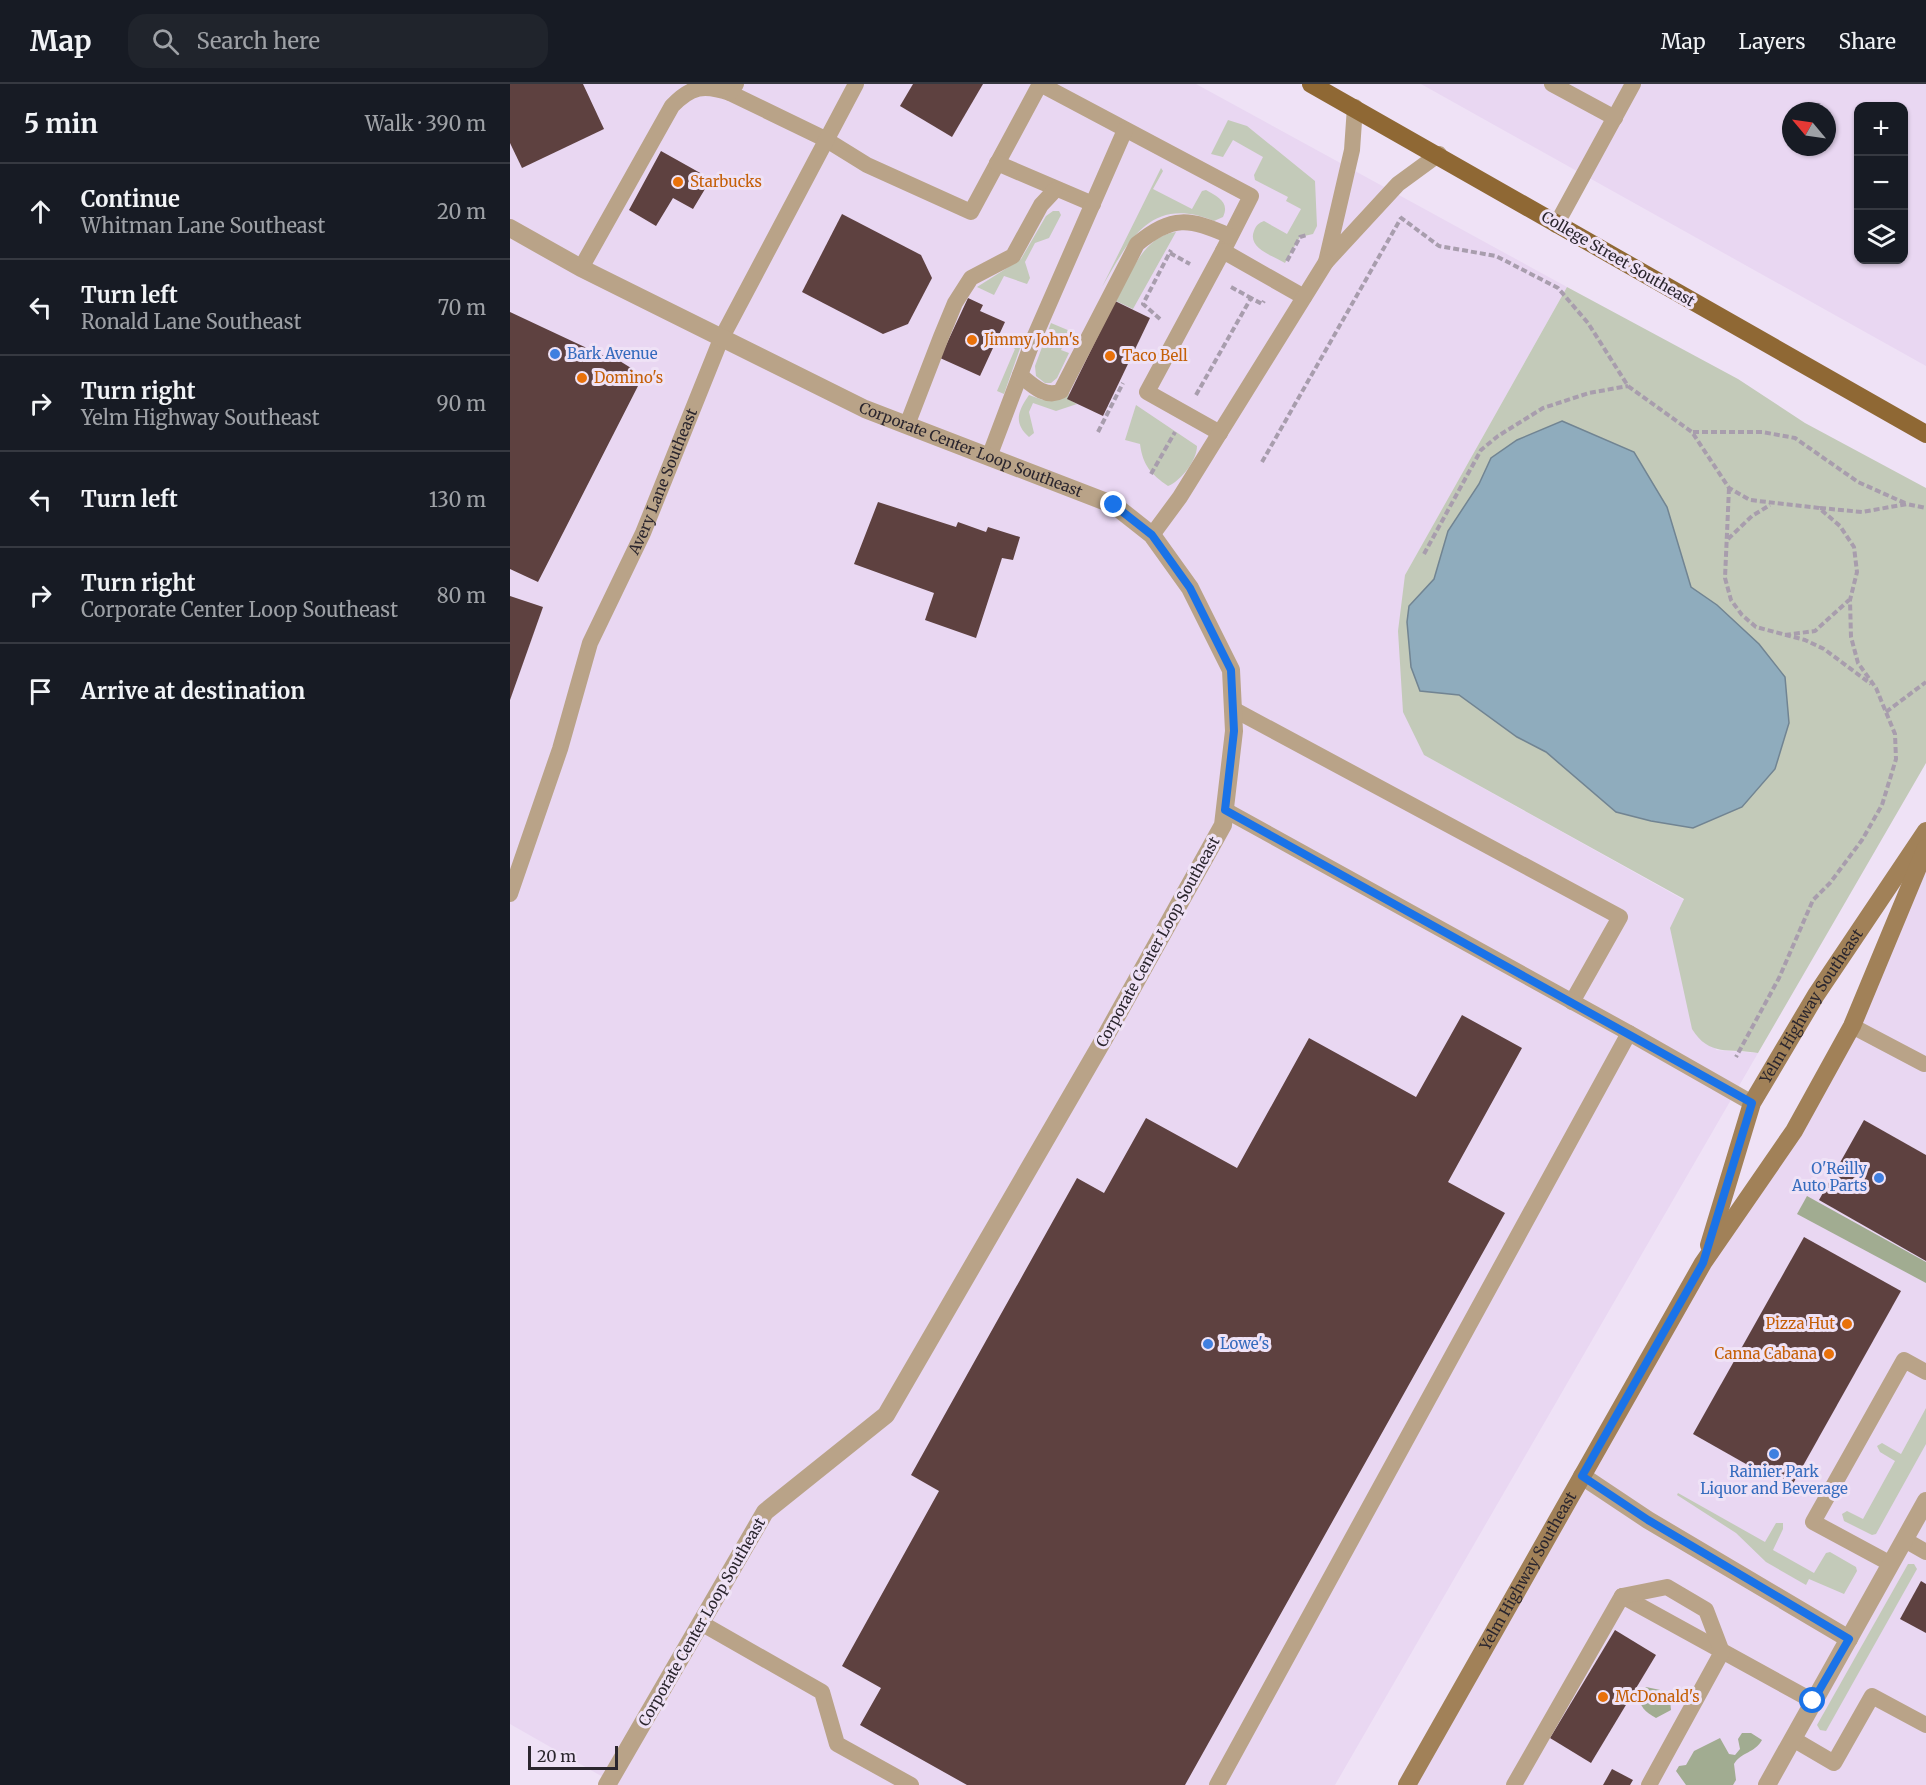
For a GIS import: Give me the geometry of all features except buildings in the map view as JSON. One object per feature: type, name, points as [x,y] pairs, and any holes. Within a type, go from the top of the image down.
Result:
[{"type":"main road","name":"College Street Southeast","points":[[1311,84],[1438,154],[1556,225],[1926,434]]},
{"type":"main road","name":"Yelm Highway Southeast","points":[[1703,1263],[1752,1103],[1816,995],[1926,831]]},
{"type":"main road","name":"Yelm Highway Southeast","points":[[1407,1785],[1703,1263],[1794,1131],[1852,1026],[1926,848]]},
{"type":"street","name":"Corporate Center Loop Southeast","points":[[510,228],[581,268],[865,409],[1114,505],[1152,535],[1190,588],[1231,670],[1234,731],[1223,825],[1104,1039],[886,1415],[765,1512],[608,1785]]},
{"type":"street","points":[[1582,1476],[1648,1520],[1849,1639]]},
{"type":"street","points":[[1767,1785],[1926,1501]]},
{"type":"lane","name":"Avery Lane Southeast","points":[[512,881],[560,748],[590,643],[643,533],[721,339],[856,84]]},
{"type":"lane","points":[[581,268],[672,106],[687,90],[714,86],[733,88],[867,165],[971,212],[1040,84],[1251,196],[1147,392],[1220,433]]},
{"type":"lane","points":[[1552,84],[1615,118]]},
{"type":"lane","points":[[1556,225],[1634,84]]},
{"type":"lane","points":[[1326,262],[1352,150],[1355,107]]},
{"type":"lane","points":[[989,457],[1034,338],[1125,130]]},
{"type":"lane","points":[[1152,535],[1180,497],[1326,262],[1398,184],[1438,154]]},
{"type":"lane","points":[[997,163],[1055,190],[1093,204]]},
{"type":"lane","points":[[906,425],[940,337],[971,278],[1012,256],[1041,205],[1055,190]]},
{"type":"lane","points":[[1020,375],[1043,392],[1055,394],[1061,391],[1137,244],[1156,228],[1179,221],[1203,225],[1275,281],[1304,297]]},
{"type":"lane","points":[[1233,709],[1620,917],[1572,1002]]},
{"type":"lane","points":[[1225,810],[1752,1103]]},
{"type":"lane","points":[[1852,1026],[1925,1064]]},
{"type":"lane","points":[[1217,1785],[1629,1033]]},
{"type":"lane","points":[[1891,1564],[1813,1522],[1904,1360],[1926,1372]]},
{"type":"lane","points":[[1905,1539],[1926,1552]]},
{"type":"lane","points":[[1514,1785],[1622,1596],[1667,1587],[1706,1610],[1722,1652],[1649,1785]]},
{"type":"lane","points":[[1622,1596],[1813,1701]]},
{"type":"lane","points":[[701,1623],[822,1692],[837,1744],[911,1785]]},
{"type":"lane","points":[[1792,1739],[1834,1762],[1872,1696],[1926,1725]]},
{"type":"path","points":[[1381,203],[1439,246],[1497,256],[1558,288],[1588,323],[1628,386],[1692,432],[1729,488],[1750,500],[1771,505],[1862,512],[1907,504]]},
{"type":"path","points":[[1262,462],[1401,218]]},
{"type":"path","points":[[1155,327],[1161,317],[1143,304],[1180,234],[1179,221]]},
{"type":"path","points":[[1151,474],[1251,298],[1262,304],[1300,237],[1313,234]]},
{"type":"path","points":[[1098,432],[1126,377]]},
{"type":"path","points":[[1424,554],[1481,450],[1497,436],[1543,408],[1589,393],[1628,386]]},
{"type":"path","points":[[1692,432],[1762,432],[1795,438],[1858,482],[1907,504],[1926,508]]},
{"type":"path","points":[[1729,488],[1725,578],[1731,600],[1742,615],[1756,627],[1805,640],[1824,649],[1876,688]]},
{"type":"path","points":[[1728,539],[1752,516],[1771,505]]},
{"type":"path","points":[[1736,1057],[1779,978],[1813,900],[1830,883],[1862,840],[1882,806],[1896,759],[1895,734],[1876,688],[1858,663],[1851,637],[1850,600],[1857,572],[1854,547],[1840,526],[1819,508]]},
{"type":"path","points":[[1780,635],[1815,631],[1850,600]]},
{"type":"path","points":[[1886,712],[1926,682]]},
{"type":"shaded area","points":[[510,84],[1196,84],[1567,287],[1405,575],[1424,755],[1684,900],[1716,1050],[1758,1053],[1335,1785],[617,1785],[510,1724]]},
{"type":"shaded area","points":[[1421,84],[1926,84],[1926,366]]},
{"type":"shaded area","points":[[1926,848],[1926,1785],[1407,1785],[1703,1263],[1794,1131]]},
{"type":"green space","points":[[1228,120],[1247,126],[1315,181],[1317,226],[1313,234],[1300,237],[1285,263],[1258,247],[1254,242],[1254,231],[1258,224],[1264,221],[1287,234],[1301,209],[1286,201],[1288,197],[1255,180],[1254,175],[1263,157],[1233,140],[1223,157],[1211,154]]},
{"type":"green space","points":[[1161,168],[1163,171],[1153,189],[1192,209],[1202,191],[1206,190],[1222,200],[1225,207],[1223,217],[1214,221],[1192,214],[1174,214],[1158,218],[1144,227],[1133,239],[1102,287]]},
{"type":"green space","points":[[1053,211],[1059,211],[1061,215],[1049,238],[1035,243],[1025,262],[1030,278],[1027,284],[1004,276],[994,295],[977,287],[1021,259],[1046,216]]},
{"type":"green space","points":[[1176,232],[1133,309],[1116,301],[1132,269],[1146,249],[1165,235]]},
{"type":"green space","points":[[1567,287],[1738,379],[1805,423],[1926,488],[1926,763],[1758,1053],[1713,1048],[1699,1038],[1692,1029],[1670,928],[1684,899],[1424,755],[1403,712],[1398,631],[1405,575]]},
{"type":"green space","points":[[1051,323],[1070,331],[1061,350],[1069,353],[1057,378],[1051,383],[1045,383],[1036,376],[1035,366]]},
{"type":"green space","points":[[1018,335],[1024,337],[1004,394],[997,391],[1015,349],[1007,344],[1009,341],[1014,344]]},
{"type":"green space","points":[[1069,393],[1068,399],[1077,404],[1056,411],[1033,403],[1029,412],[1034,433],[1029,437],[1024,432],[1019,417],[1022,406],[1029,395],[1043,400]]},
{"type":"green space","points":[[1136,405],[1197,446],[1187,469],[1178,480],[1168,486],[1149,469],[1143,458],[1140,444],[1125,440]]},
{"type":"green space","points":[[1807,1196],[1926,1262],[1926,1283],[1797,1214]]},
{"type":"green space","points":[[1926,1408],[1926,1444],[1876,1534],[1872,1535],[1844,1521],[1842,1514],[1847,1511],[1863,1519],[1895,1461],[1880,1452],[1877,1446],[1882,1443],[1901,1454]]},
{"type":"green space","points":[[1678,1493],[1765,1542],[1776,1523],[1783,1523],[1783,1529],[1773,1550],[1814,1573],[1826,1553],[1830,1552],[1856,1567],[1857,1571],[1844,1594],[1809,1579],[1806,1585],[1766,1562],[1736,1533],[1677,1495]]},
{"type":"green space","points":[[1908,1564],[1914,1564],[1917,1569],[1826,1731],[1820,1730],[1817,1725]]},
{"type":"green space","points":[[1646,1687],[1665,1691],[1670,1700],[1671,1710],[1656,1718],[1646,1711],[1638,1694]]},
{"type":"green space","points":[[1742,1733],[1751,1733],[1762,1740],[1756,1748],[1740,1757],[1734,1764],[1736,1780],[1733,1785],[1686,1785],[1676,1771],[1679,1766],[1686,1765],[1694,1751],[1720,1738],[1729,1754],[1735,1755],[1740,1749],[1738,1739]]},
{"type":"water","points":[[1562,421],[1634,452],[1667,507],[1691,587],[1717,605],[1759,644],[1785,677],[1789,723],[1775,769],[1742,807],[1693,828],[1616,812],[1546,752],[1517,737],[1459,695],[1420,691],[1411,667],[1407,622],[1409,606],[1434,579],[1448,531],[1479,484],[1491,458],[1517,440]]},
{"type":"place","name":"Starbucks","points":[[678,182]]},
{"type":"place","name":"Jimmy John's","points":[[972,340]]},
{"type":"place","name":"Bark Avenue","points":[[555,354]]},
{"type":"place","name":"Taco Bell","points":[[1110,356]]},
{"type":"place","name":"Domino's","points":[[582,378]]},
{"type":"place","name":"O'Reilly Auto Parts","points":[[1879,1178]]},
{"type":"place","name":"Pizza Hut","points":[[1847,1324]]},
{"type":"place","name":"Lowe's","points":[[1208,1344]]},
{"type":"place","name":"Canna Cabana","points":[[1829,1354]]},
{"type":"place","name":"Rainier Park Liquor and Beverage","points":[[1774,1454]]},
{"type":"place","name":"McDonald's","points":[[1603,1697]]},
{"type":"route","points":[[1114,505],[1152,535],[1190,588],[1231,670],[1234,731],[1225,810],[1752,1103],[1703,1263],[1582,1476],[1648,1520],[1849,1639],[1813,1701]]}]
